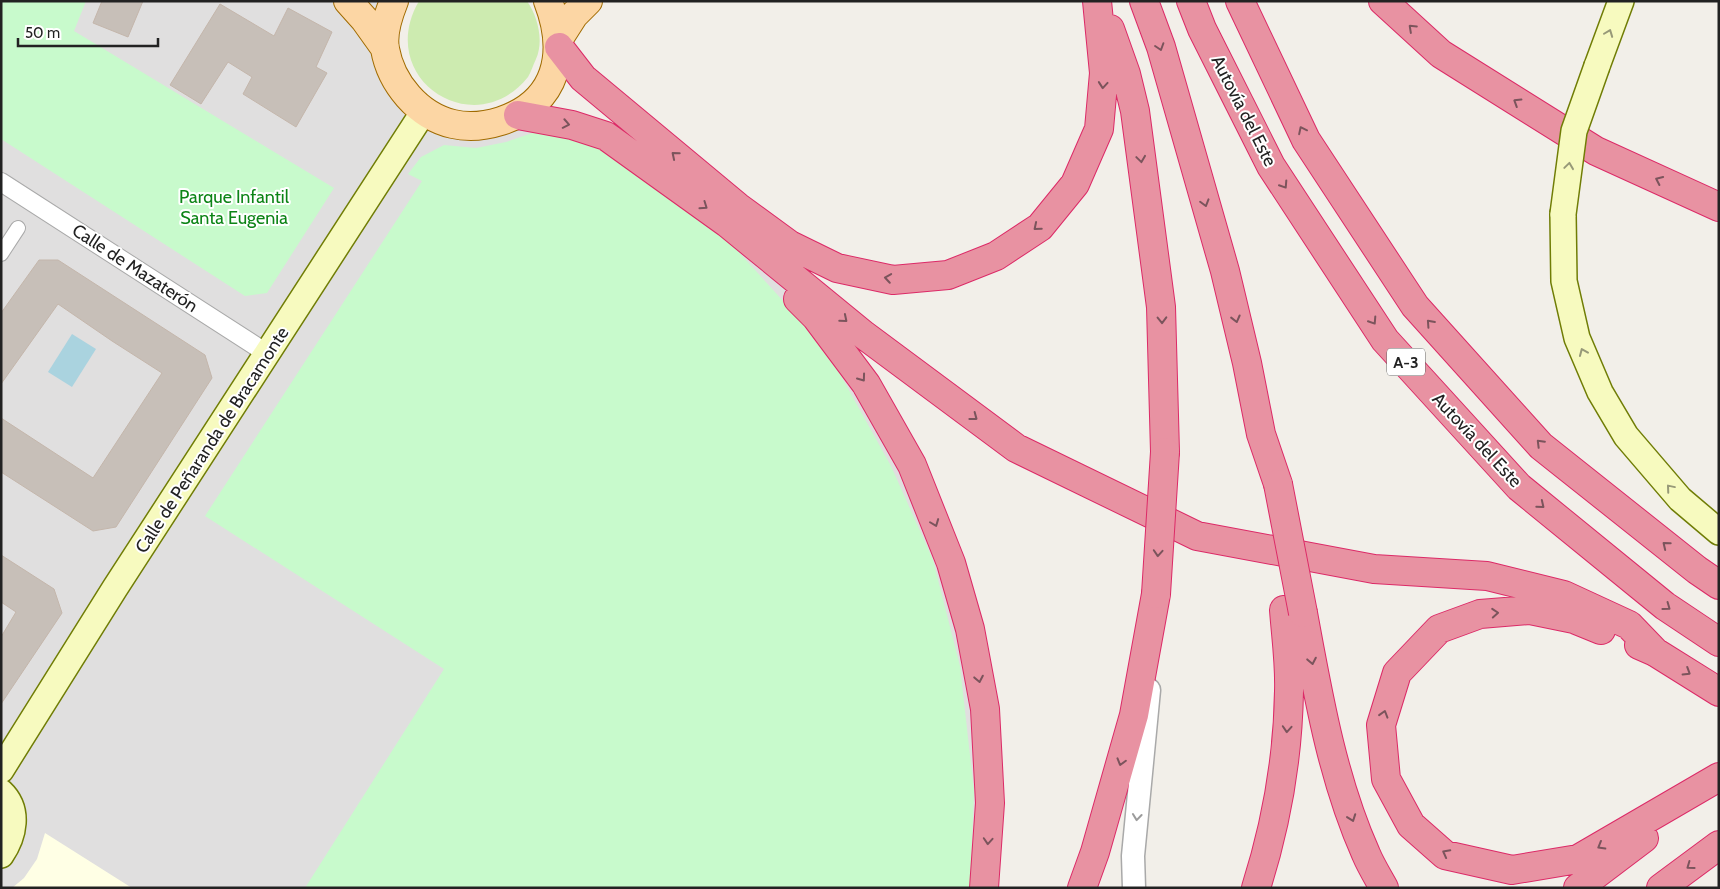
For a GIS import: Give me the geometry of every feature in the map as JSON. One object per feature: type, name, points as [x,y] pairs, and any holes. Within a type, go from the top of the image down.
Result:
[{"type":"highway","points":[[558,43],[583,78],[738,207],[790,245],[837,268],[894,280],[948,275],[996,256],[1040,226],[1075,184],[1099,129],[1104,73],[1099,1]]},
{"type":"highway","points":[[1082,888],[1095,852],[1134,715],[1156,594],[1165,452],[1161,307],[1135,111],[1126,74],[1099,1]]},
{"type":"highway","points":[[1144,1],[1161,47],[1225,272],[1247,363],[1293,612],[1319,695],[1338,780],[1366,855],[1384,888]]},
{"type":"highway","name":"Autovía del Este","points":[[1191,1],[1202,29],[1271,166],[1385,340],[1520,487],[1665,606],[1719,642]]},
{"type":"highway","name":"A-3","points":[[1240,1],[1306,140],[1415,306],[1542,446],[1697,570],[1719,585]]},
{"type":"highway","points":[[1383,1],[1441,54],[1596,151],[1714,203]]},
{"type":"highway","points":[[518,115],[572,125],[606,136],[727,222],[864,335],[1016,448],[1197,536],[1374,569],[1487,576],[1564,595],[1629,625],[1655,652]]},
{"type":"highway","points":[[727,222],[816,317],[866,384],[912,465],[950,563],[970,630],[985,709],[990,803],[984,888]]},
{"type":"highway","points":[[1719,692],[1655,652],[1574,619],[1530,610],[1480,614],[1439,629],[1397,672],[1381,725],[1386,779],[1412,826],[1445,855],[1512,870],[1578,859],[1719,779]]},
{"type":"highway","points":[[1256,888],[1264,862],[1283,775],[1290,690],[1293,612]]},
{"type":"highway","points":[[1578,888],[1719,779]]},
{"type":"highway","points":[[1661,888],[1719,845]]},
{"type":"main road","points":[[348,1],[366,20],[385,48],[394,77],[408,96],[424,111],[452,124],[484,126],[518,115],[540,98],[553,77],[558,43],[555,19],[548,1]]},
{"type":"main road","points":[[385,48],[386,23],[394,1]]},
{"type":"main road","points":[[558,43],[574,15],[588,1]]},
{"type":"main road","points":[[1621,1],[1574,131],[1562,214],[1564,281],[1577,338],[1600,392],[1626,436],[1680,499],[1719,532]]},
{"type":"main road","name":"Calle de Peñaranda de Bracamonte","points":[[1,770],[115,588],[424,111]]},
{"type":"main road","points":[[1,792],[12,810],[14,826],[10,842],[1,855]]},
{"type":"street","name":"Calle de Mazaterón","points":[[1,182],[268,354]]},
{"type":"street","points":[[1,254],[18,228]]},
{"type":"street","points":[[1134,888],[1133,856],[1147,719],[1156,594]]},
{"type":"shaded area","points":[[1,1],[394,1],[386,23],[424,111],[518,115],[727,223],[816,317],[866,384],[970,629],[984,888],[1,888]]},
{"type":"shaded area","points":[[45,833],[132,888],[12,888],[24,878],[37,859]]},
{"type":"green space","name":"Parque Infantil Santa Eugenia","points":[[1,1],[86,1],[74,31],[334,188],[267,293],[245,296],[1,139]]},
{"type":"green space","points":[[419,1],[527,1],[537,22],[540,37],[536,59],[528,77],[506,96],[482,104],[458,103],[437,93],[420,77],[410,55],[409,29]]},
{"type":"green space","points":[[541,130],[604,143],[736,249],[795,314],[840,374],[891,466],[933,560],[960,666],[974,791],[970,888],[305,888],[444,669],[205,516],[422,181],[408,174],[421,157],[444,145],[476,148],[506,142]]},
{"type":"water","points":[[72,334],[96,349],[72,387],[48,372]]},
{"type":"building","points":[[102,1],[143,1],[128,37],[93,23]]},
{"type":"building","points":[[220,4],[274,36],[288,8],[332,32],[316,67],[327,73],[296,127],[243,94],[252,77],[228,62],[201,104],[170,85]]},
{"type":"building","points":[[39,260],[58,260],[205,355],[212,378],[116,527],[93,531],[1,472],[1,418],[93,478],[162,373],[58,304],[1,384],[1,313]]},
{"type":"building","points":[[1,555],[54,589],[62,613],[1,704],[1,637],[16,612],[1,602]]}]
